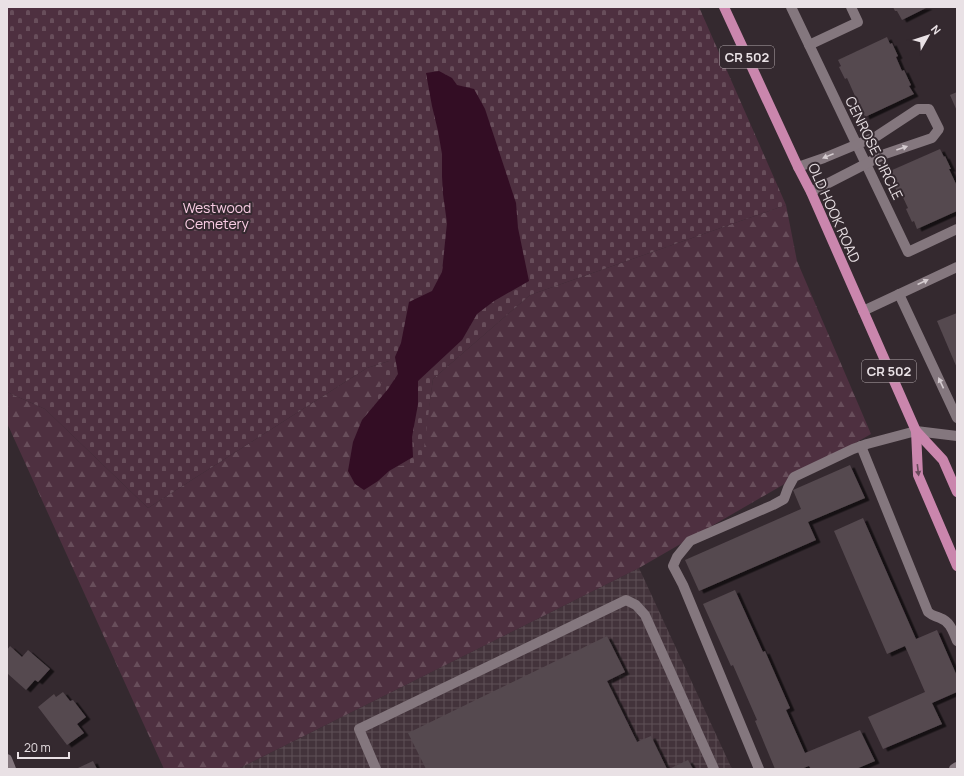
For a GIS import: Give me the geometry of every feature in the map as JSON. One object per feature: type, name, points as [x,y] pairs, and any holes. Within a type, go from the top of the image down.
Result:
[{"type":"main road","name":"OLD HOOK ROAD","points":[[724,7],[811,192],[916,431],[943,460],[957,492]]},
{"type":"main road","name":"OLD HOOK ROAD","points":[[916,431],[918,475],[957,566]]},
{"type":"street","name":"CENROSE CIRCLE","points":[[791,7],[908,252],[957,229]]},
{"type":"street","points":[[810,45],[858,22],[851,7]]},
{"type":"street","points":[[798,167],[877,136],[918,109],[929,109],[939,129],[932,138],[885,154],[811,192]]},
{"type":"street","points":[[863,311],[957,267]]},
{"type":"street","points":[[899,294],[957,418]]},
{"type":"street","points":[[759,769],[674,566],[677,558],[690,541],[774,505],[784,499],[794,477],[862,446],[916,431],[957,436]]},
{"type":"street","points":[[862,446],[928,612],[934,617],[939,617],[950,625],[957,641]]},
{"type":"street","points":[[376,769],[359,729],[626,600],[636,605],[645,615],[714,769]]},
{"type":"street","points":[[7,759],[11,769]]},
{"type":"shaded area","points":[[439,71],[452,78],[457,85],[474,89],[485,109],[516,203],[518,228],[529,281],[494,301],[477,314],[462,340],[418,381],[418,404],[412,437],[413,457],[389,471],[378,481],[364,490],[355,484],[348,471],[353,442],[362,420],[388,389],[398,374],[395,357],[401,343],[409,302],[432,291],[442,272],[447,223],[443,194],[442,154],[426,73]]},
{"type":"shaded area","points":[[639,568],[732,769],[238,769]]},
{"type":"green space","name":"Westwood Cemetery","points":[[7,7],[699,7],[786,205],[530,295],[433,379],[422,463],[351,473],[389,361],[367,368],[148,508],[45,409],[7,392]]},
{"type":"green space","points":[[786,205],[797,261],[871,434],[639,568],[238,769],[164,769],[7,423],[7,392],[45,409],[148,508],[367,368],[389,361],[421,463],[433,379],[530,295]]},
{"type":"building","points":[[893,7],[928,7],[902,20]]},
{"type":"building","points":[[887,37],[890,44],[892,43],[898,56],[896,57],[902,71],[904,70],[911,85],[909,86],[914,94],[865,117],[862,109],[859,110],[847,78],[845,79],[839,67],[841,66],[838,60]]},
{"type":"building","points":[[957,92],[957,111],[950,95]]},
{"type":"building","points":[[940,149],[951,169],[949,169],[957,186],[957,211],[917,229],[914,221],[912,222],[906,209],[908,208],[900,191],[897,192],[890,171]]},
{"type":"building","points":[[957,313],[957,368],[937,321]]},
{"type":"building","points":[[850,465],[865,498],[808,522],[816,540],[699,591],[685,560],[801,509],[793,490]]},
{"type":"building","points":[[863,518],[916,639],[937,630],[957,676],[957,692],[932,703],[942,724],[883,749],[868,717],[925,692],[905,646],[887,654],[834,531]]},
{"type":"building","points":[[735,590],[763,652],[765,651],[790,708],[786,710],[805,753],[860,730],[875,761],[856,769],[811,769],[809,766],[801,769],[775,769],[755,721],[757,720],[733,665],[731,666],[703,604]]},
{"type":"building","points":[[607,636],[625,672],[607,681],[637,742],[651,736],[667,769],[426,769],[408,733]]},
{"type":"building","points":[[10,646],[22,657],[28,650],[50,669],[38,682],[35,680],[26,690],[8,674],[7,675],[7,650]]},
{"type":"building","points":[[63,692],[70,701],[73,700],[86,717],[77,724],[84,733],[67,745],[38,707],[54,694],[56,697]]},
{"type":"building","points":[[688,760],[693,769],[669,769]]},
{"type":"building","points":[[93,761],[97,769],[76,769]]}]
